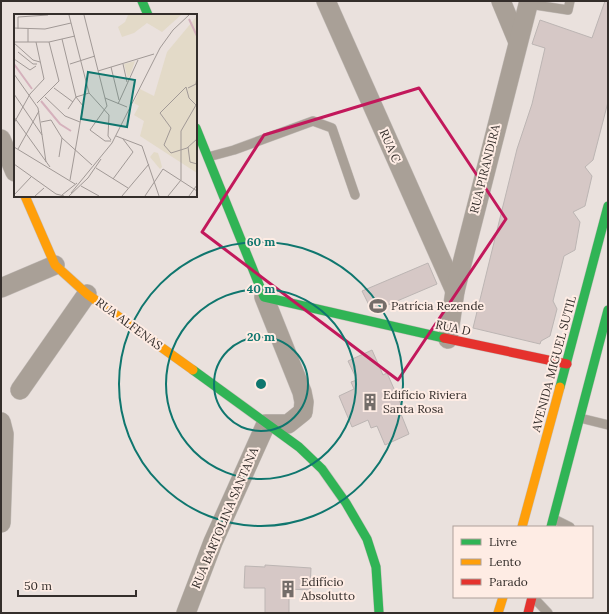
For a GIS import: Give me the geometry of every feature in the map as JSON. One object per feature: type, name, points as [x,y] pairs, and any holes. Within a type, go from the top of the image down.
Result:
[{"type":"main road","points":[[142,1],[148,14]]},
{"type":"main road","points":[[197,130],[264,297]]},
{"type":"main road","name":"RUA ALFENAS","points":[[25,197],[55,265],[87,294],[299,447],[322,469],[346,503],[367,539],[376,567],[379,613]]},
{"type":"main road","name":"AVENIDA MIGUEL SUTIL","points":[[522,526],[567,364],[608,206]]},
{"type":"main road","name":"RUA D","points":[[264,297],[448,339],[567,364]]},
{"type":"main road","points":[[552,523],[608,310]]},
{"type":"main road","points":[[498,613],[503,598]]},
{"type":"main road","points":[[528,613],[533,598]]},
{"type":"street","name":"RUA C","points":[[326,1],[454,290]]},
{"type":"street","points":[[501,1],[518,42]]},
{"type":"street","name":"RUA PIRANDIRA","points":[[448,339],[454,290],[529,2]]},
{"type":"street","points":[[1,139],[14,170]]},
{"type":"street","points":[[1,288],[55,265]]},
{"type":"street","points":[[20,390],[87,294]]},
{"type":"street","points":[[264,297],[302,392],[304,402],[303,412],[288,424],[266,424]]},
{"type":"street","points":[[1,422],[4,434],[1,523]]},
{"type":"street","name":"RUA BARTOLINA SANTANA","points":[[186,613],[213,542],[266,424]]},
{"type":"lane","points":[[529,2],[568,10],[570,1]]},
{"type":"lane","points":[[208,157],[313,121],[332,128],[355,195]]},
{"type":"lane","points":[[580,418],[608,425]]},
{"type":"lane","points":[[552,523],[566,526]]},
{"type":"lane","points":[[534,598],[548,613]]},
{"type":"highlighted area","points":[[419,88],[506,219],[398,380],[202,232],[264,135]]},
{"type":"building","points":[[605,1],[608,1],[608,102],[593,160],[585,167],[592,176],[585,206],[573,212],[580,222],[575,250],[564,256],[553,301],[557,309],[550,336],[541,341],[540,344],[473,328],[517,149],[532,104],[545,48],[532,44],[540,20],[592,38]]},
{"type":"building","points":[[428,263],[437,284],[376,310],[371,309],[362,291]]},
{"type":"building","name":"Edifício Riviera Santa Rosa","points":[[372,350],[383,375],[387,373],[402,407],[399,409],[409,434],[385,445],[377,426],[371,428],[368,420],[352,427],[339,396],[354,389],[351,382],[357,380],[348,361]]},
{"type":"building","name":"Edifício Absolutto","points":[[265,565],[311,568],[310,590],[289,589],[289,613],[265,613],[265,588],[244,588],[245,566],[265,567]]},
{"type":"traffic: fast","points":[[142,1],[148,14]]},
{"type":"traffic: fast","points":[[197,130],[264,297],[444,338]]},
{"type":"traffic: fast","points":[[560,387],[608,206]]},
{"type":"traffic: fast","points":[[551,526],[608,310]]},
{"type":"traffic: fast","points":[[193,370],[299,447],[322,469],[346,503],[367,539],[376,567],[379,613]]},
{"type":"traffic: slow","points":[[25,197],[55,265],[87,294],[193,370]]},
{"type":"traffic: slow","points":[[522,526],[560,387]]},
{"type":"traffic: slow","points":[[498,613],[503,598]]},
{"type":"traffic: jam","points":[[444,338],[567,364]]},
{"type":"traffic: jam","points":[[528,613],[532,598]]},
{"type":"place","name":"Patrícia Rezende","points":[[378,306]]},
{"type":"place","name":"Edifício Riviera Santa Rosa","points":[[370,402]]},
{"type":"place","name":"Edifício Absolutto","points":[[288,589]]}]
